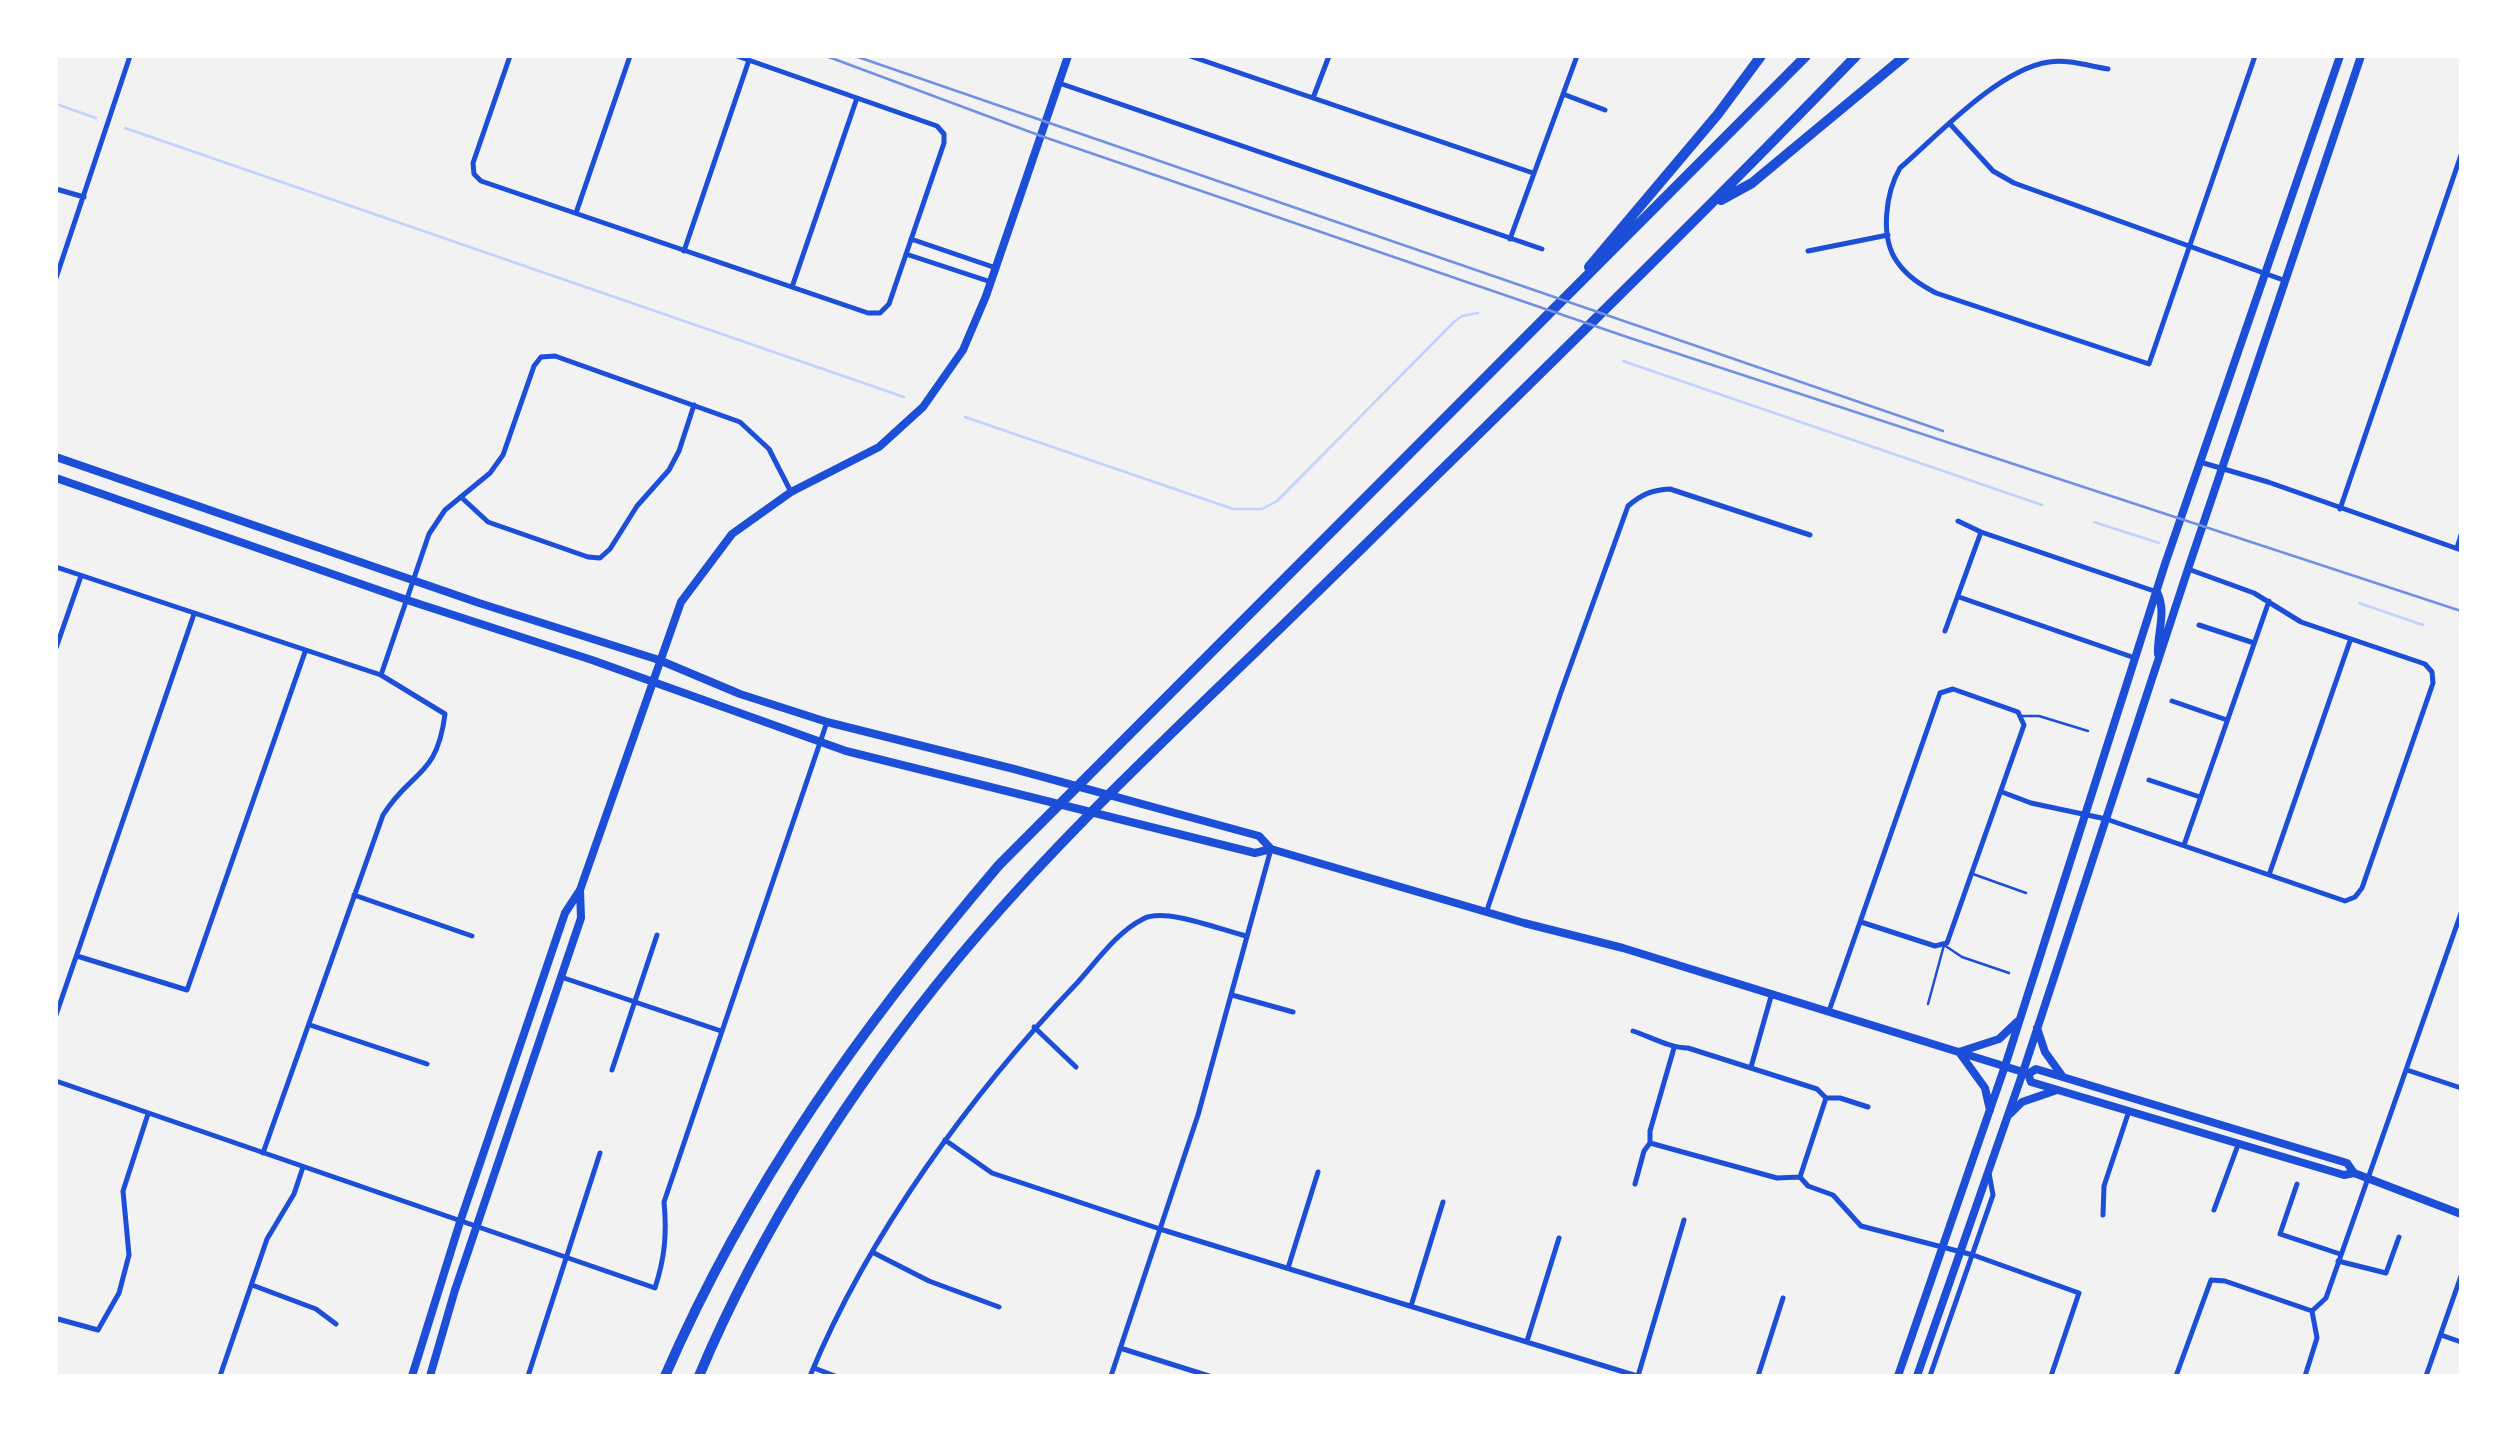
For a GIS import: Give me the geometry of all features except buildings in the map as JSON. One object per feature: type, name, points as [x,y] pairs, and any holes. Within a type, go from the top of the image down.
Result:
[{"type":"highway","points":[[1543,321],[1718,114],[1761,56]]},
{"type":"highway","points":[[666,1376],[719,1264],[767,1175],[820,1091],[933,942],[999,865],[1806,56]]},
{"type":"highway","points":[[699,1376],[745,1280],[795,1192],[899,1034],[957,961],[1020,889],[1135,771],[1711,206],[1856,56]]},
{"type":"highway","points":[[1711,206],[1752,183],[1905,56]]},
{"type":"main road","points":[[412,1376],[460,1222],[565,913],[580,890],[681,602],[732,534],[791,492],[878,447],[923,407],[963,350],[991,282],[1069,56]]},
{"type":"main road","points":[[1898,1376],[2022,1015],[2087,815],[2134,658],[2340,56]]},
{"type":"main road","points":[[1917,1376],[2023,1072],[2188,569],[2361,56]]},
{"type":"main road","points":[[56,457],[414,578],[479,603],[659,660],[740,694],[827,722],[1014,769],[1259,836],[1271,849]]},
{"type":"main road","points":[[56,478],[407,600],[652,681],[742,716],[846,751],[1147,829],[1255,853],[1271,849],[1486,913],[1589,938],[2023,1072]]},
{"type":"main road","points":[[2157,593],[2163,610],[2158,637],[2158,661]]},
{"type":"main road","points":[[430,1376],[476,1227],[581,918],[580,890]]},
{"type":"main road","points":[[1959,1052],[1999,1039],[2022,1015]]},
{"type":"main road","points":[[2037,1028],[2045,1052],[2063,1077]]},
{"type":"main road","points":[[1959,1052],[1985,1088],[1990,1110]]},
{"type":"main road","points":[[2354,1173],[2347,1163],[2036,1069],[2028,1074],[2031,1082],[2344,1175],[2354,1173],[2461,1214]]},
{"type":"main road","points":[[2008,1116],[2022,1102],[2060,1089]]},
{"type":"street","points":[[56,278],[130,56]]},
{"type":"street","points":[[510,56],[473,163],[474,174],[481,181],[868,313],[880,313],[889,304],[944,143],[944,134],[937,126],[737,56]]},
{"type":"street","points":[[576,214],[630,56]]},
{"type":"street","points":[[1190,56],[1533,173]]},
{"type":"street","points":[[1313,98],[1329,56]]},
{"type":"street","points":[[1510,239],[1577,56]]},
{"type":"street","points":[[2108,69],[2048,62],[2020,71],[1992,88],[1900,168],[1891,184],[1888,235],[1896,260],[1915,282],[1936,293],[2149,365],[2255,56]]},
{"type":"street","points":[[684,251],[749,60]]},
{"type":"street","points":[[1059,83],[1542,249]]},
{"type":"street","points":[[1563,94],[1605,110]]},
{"type":"street","points":[[792,287],[857,98]]},
{"type":"street","points":[[1951,125],[1993,171],[2014,183],[2286,281]]},
{"type":"street","points":[[2340,509],[2461,155]]},
{"type":"street","points":[[56,189],[84,198]]},
{"type":"street","points":[[1808,251],[1888,235]]},
{"type":"street","points":[[911,239],[996,268]]},
{"type":"street","points":[[906,254],[991,282]]},
{"type":"street","points":[[381,676],[429,534],[445,510],[490,473],[503,455],[534,366],[541,357],[555,356],[740,422],[755,433],[769,449],[791,492]]},
{"type":"street","points":[[461,498],[488,522],[588,557],[600,558],[610,550],[637,506],[669,470],[679,451],[694,405]]},
{"type":"street","points":[[2200,462],[2268,482],[2459,549],[2461,536]]},
{"type":"street","points":[[1486,913],[1628,506],[1641,495],[1670,489],[1810,535]]},
{"type":"street","points":[[1958,521],[1981,533],[2157,593]]},
{"type":"street","points":[[1945,631],[1981,533]]},
{"type":"street","points":[[56,567],[381,676],[445,713],[442,738],[430,765],[393,799],[383,815],[263,1153]]},
{"type":"street","points":[[2002,792],[2031,803],[2106,819],[2346,901],[2355,897],[2362,888],[2433,683],[2432,672],[2425,664],[2350,641],[2301,622],[2254,593],[2188,569]]},
{"type":"street","points":[[56,648],[81,576]]},
{"type":"street","points":[[1959,597],[2134,658]]},
{"type":"street","points":[[2183,845],[2269,601]]},
{"type":"street","points":[[56,1015],[194,614]]},
{"type":"street","points":[[2199,625],[2254,643]]},
{"type":"street","points":[[2269,875],[2350,641]]},
{"type":"street","points":[[77,956],[187,990],[304,652]]},
{"type":"street","points":[[1829,1011],[1940,693],[1953,689],[2018,712],[2025,725],[1973,874],[1944,945],[1935,946],[1861,922]]},
{"type":"street","points":[[2172,701],[2227,720]]},
{"type":"street","points":[[56,1081],[655,1288],[664,1262],[667,1234],[664,1202],[827,722]]},
{"type":"street","points":[[2149,780],[2200,797]]},
{"type":"street","points":[[1111,1376],[1198,1115],[1271,849]]},
{"type":"street","points":[[355,895],[472,936]]},
{"type":"street","points":[[2312,1311],[2326,1298],[2461,913]]},
{"type":"street","points":[[810,1376],[872,1252],[945,1140],[1034,1027],[1124,933],[1144,917],[1172,916],[1246,936]]},
{"type":"street","points":[[612,1070],[657,935]]},
{"type":"street","points":[[561,977],[721,1031]]},
{"type":"street","points":[[1751,1067],[1772,993]]},
{"type":"street","points":[[1232,995],[1293,1012]]},
{"type":"street","points":[[310,1025],[426,1064]]},
{"type":"street","points":[[1034,1027],[1076,1067]]},
{"type":"street","points":[[1633,1031],[1664,1041],[1674,1048],[1688,1048],[1817,1089],[1826,1098],[1840,1098],[1868,1107]]},
{"type":"street","points":[[1635,1184],[1644,1152],[1650,1143],[1650,1131],[1674,1048]]},
{"type":"street","points":[[2407,1070],[2461,1088]]},
{"type":"street","points":[[1800,1177],[1826,1098]]},
{"type":"street","points":[[2103,1215],[2104,1186],[2129,1111]]},
{"type":"street","points":[[58,1319],[99,1330],[119,1293],[129,1255],[122,1191],[148,1114]]},
{"type":"street","points":[[945,1140],[992,1173],[1160,1229],[1637,1376],[1684,1220]]},
{"type":"street","points":[[1650,1143],[1777,1178],[1800,1177]]},
{"type":"street","points":[[2214,1210],[2238,1145]]},
{"type":"street","points":[[528,1376],[600,1153]]},
{"type":"street","points":[[220,1376],[267,1239],[294,1194],[303,1167]]},
{"type":"street","points":[[1289,1268],[1318,1172]]},
{"type":"street","points":[[1930,1376],[1993,1195],[1989,1172]]},
{"type":"street","points":[[1800,1177],[1808,1186],[1832,1195],[1861,1226],[1960,1251],[2079,1293],[2051,1376]]},
{"type":"street","points":[[2297,1184],[2280,1234],[2340,1254]]},
{"type":"street","points":[[1411,1306],[1443,1202]]},
{"type":"street","points":[[2337,1261],[2386,1273],[2399,1237]]},
{"type":"street","points":[[1527,1341],[1559,1238]]},
{"type":"street","points":[[872,1252],[929,1281],[999,1307]]},
{"type":"street","points":[[2427,1376],[2461,1276]]},
{"type":"street","points":[[2176,1376],[2211,1280],[2225,1281],[2312,1311]]},
{"type":"street","points":[[252,1284],[316,1309],[336,1324]]},
{"type":"street","points":[[1758,1376],[1783,1298]]},
{"type":"street","points":[[2305,1376],[2317,1338],[2312,1311]]},
{"type":"street","points":[[2441,1335],[2461,1342]]},
{"type":"street","points":[[1120,1348],[1209,1376]]},
{"type":"street","points":[[814,1368],[835,1376]]},
{"type":"lane","points":[[2020,716],[2039,716],[2088,731]]},
{"type":"lane","points":[[1973,874],[2026,892]]},
{"type":"lane","points":[[1928,1004],[1944,945],[1962,957],[2009,973]]},
{"type":"waterway","points":[[56,104],[96,118]]},
{"type":"waterway","points":[[125,128],[904,397]]},
{"type":"waterway","points":[[965,417],[1233,509],[1262,509],[1277,501],[1454,322],[1462,316],[1478,313]]},
{"type":"waterway","points":[[1623,361],[2042,505]]},
{"type":"waterway","points":[[2094,522],[2159,543]]},
{"type":"waterway","points":[[2359,603],[2423,625]]},
{"type":"railway","points":[[826,56],[1041,136],[1627,337],[2461,611]]},
{"type":"railway","points":[[855,56],[1943,431]]}]
